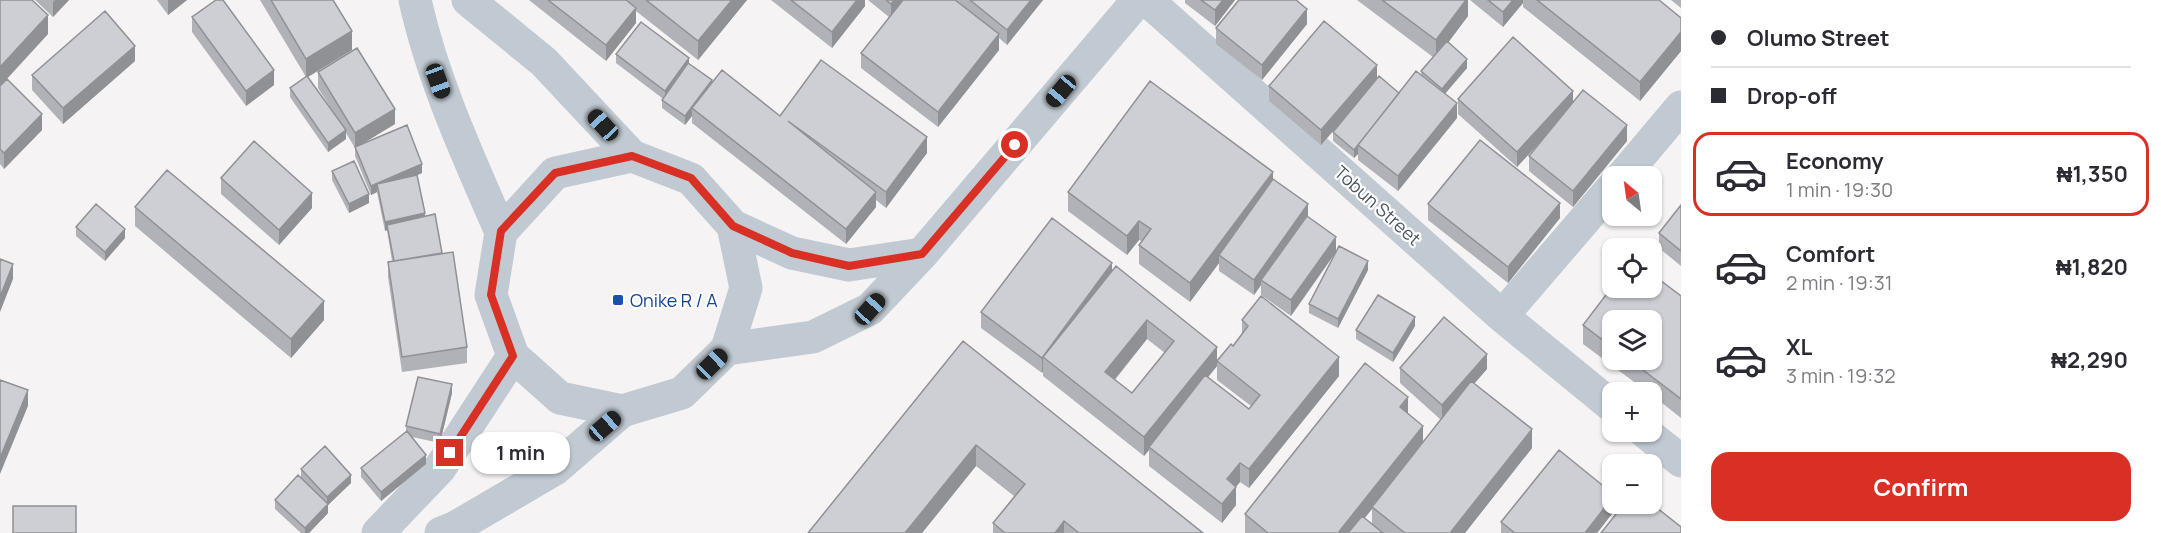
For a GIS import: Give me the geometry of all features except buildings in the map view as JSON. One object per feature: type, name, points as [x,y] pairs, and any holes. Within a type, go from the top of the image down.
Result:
[{"type":"street","points":[[416,0],[424,42],[453,121],[501,231],[491,295],[513,356],[560,398],[622,411]]},
{"type":"street","points":[[468,0],[544,62],[632,156],[691,178],[733,226],[792,253],[849,266],[922,254]]},
{"type":"street","points":[[727,349],[813,337],[870,309],[922,254],[1138,0]]},
{"type":"street","name":"Tobun Street","points":[[1147,0],[1502,316],[1602,398]]},
{"type":"street","points":[[1631,166],[1681,107]]},
{"type":"street","points":[[501,231],[555,173],[632,156]]},
{"type":"street","points":[[1502,316],[1602,200]]},
{"type":"street","points":[[441,533],[456,527],[555,469],[622,411],[682,393],[727,349],[746,288],[733,226]]},
{"type":"street","points":[[378,533],[440,468],[513,356]]},
{"type":"street","points":[[1657,442],[1681,461]]},
{"type":"place","name":"Onike R / A","points":[[618,300]]},
{"type":"route","points":[[450,453],[513,356],[491,295],[501,231],[555,173],[632,156],[691,178],[733,226],[792,253],[849,266],[922,254],[1015,145]]}]
